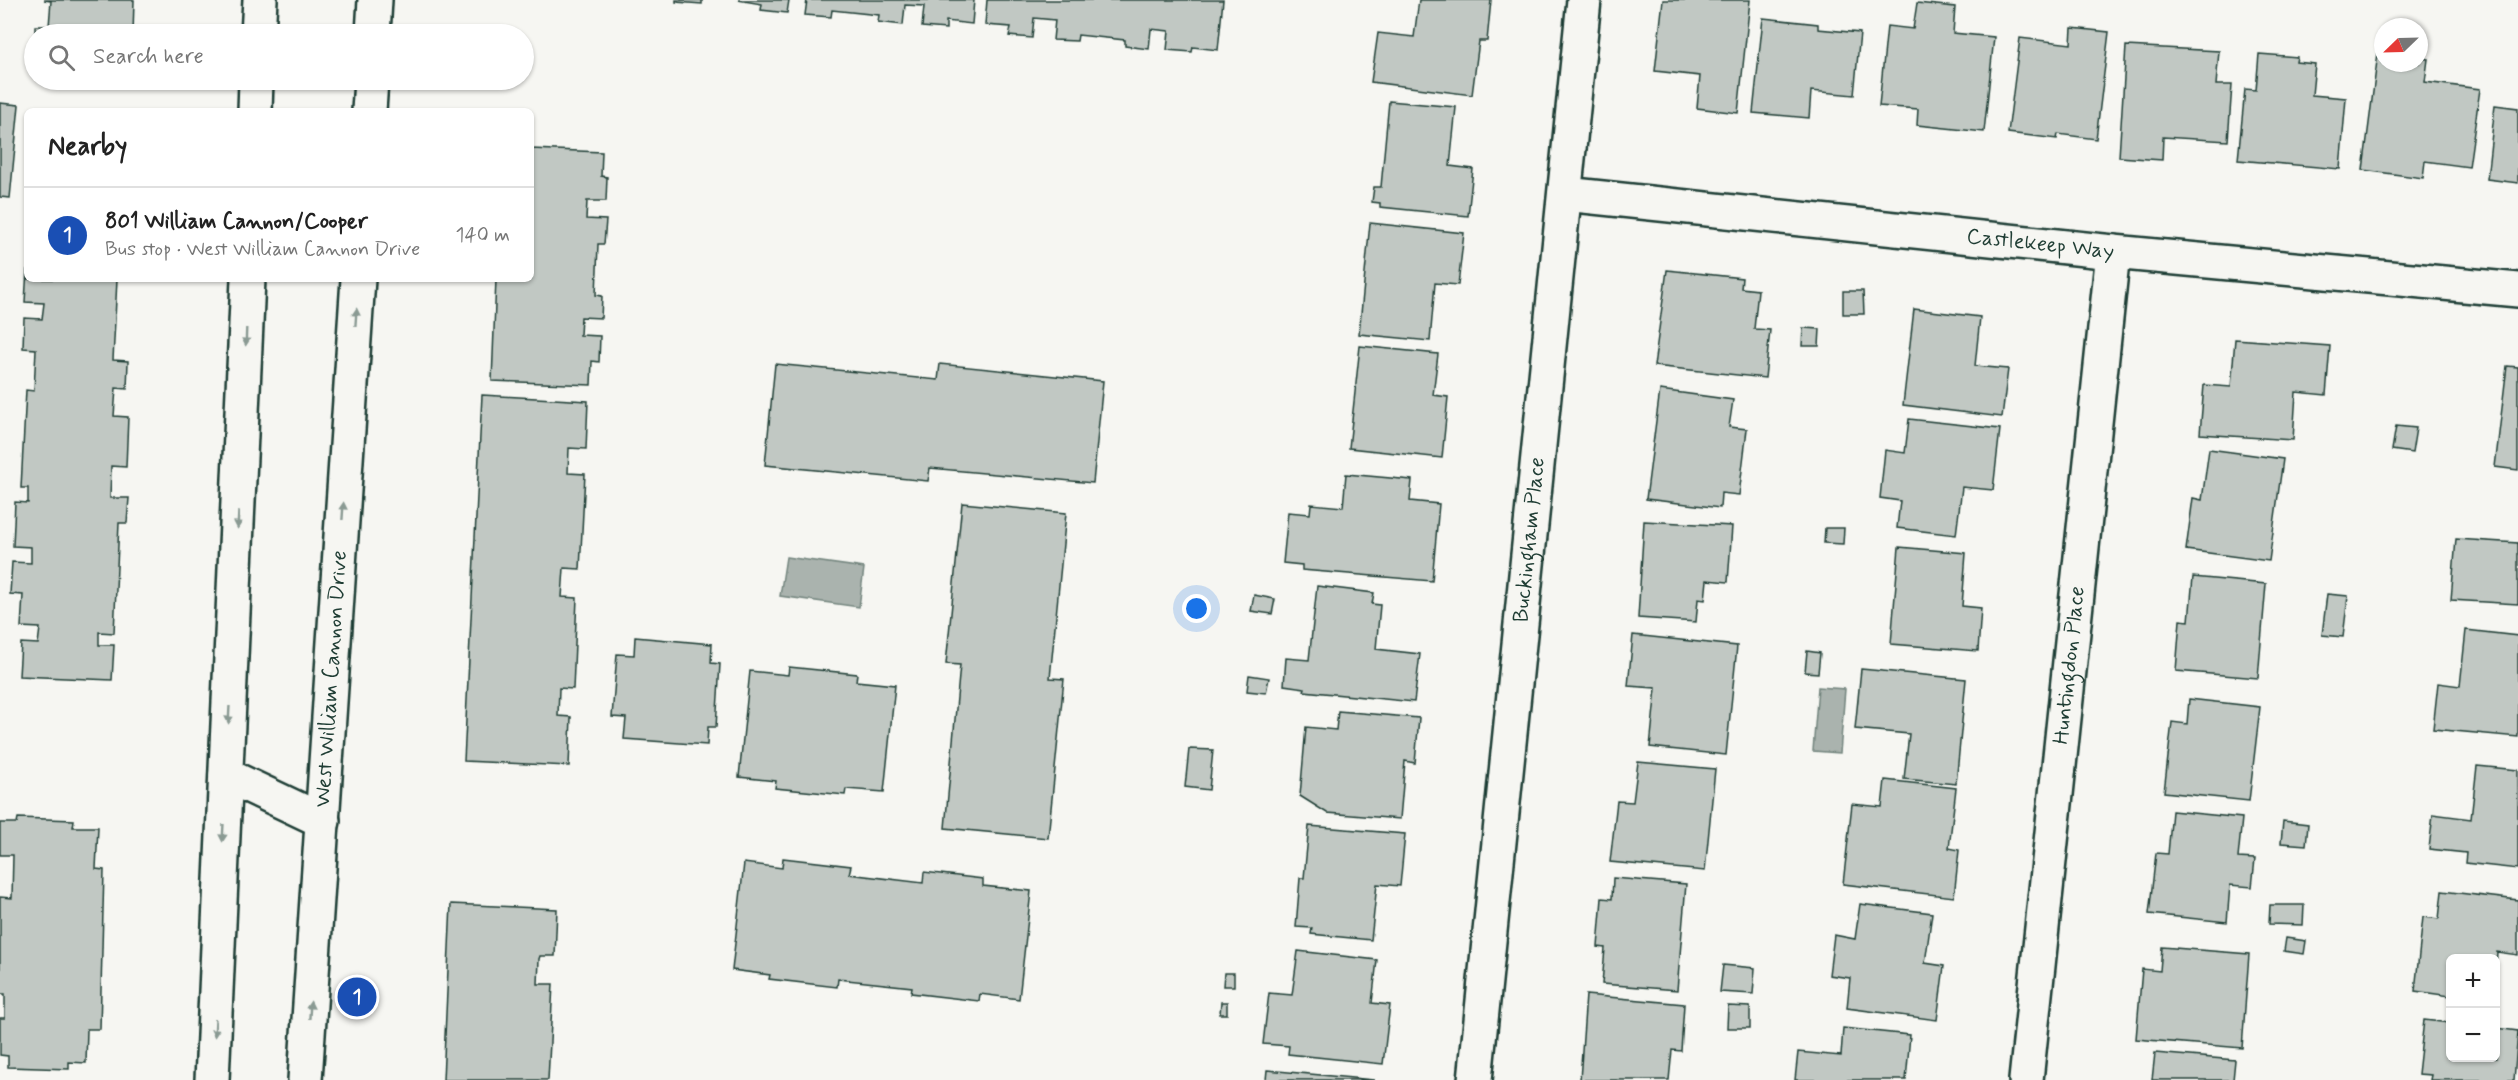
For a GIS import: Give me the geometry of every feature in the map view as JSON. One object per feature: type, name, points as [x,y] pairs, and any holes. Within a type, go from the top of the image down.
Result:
[{"type":"street","points":[[259,24],[260,0]]},
{"type":"street","points":[[374,24],[375,0]]},
{"type":"street","name":"Buckingham Place","points":[[1475,1080],[1584,0]]},
{"type":"street","points":[[255,108],[256,90]]},
{"type":"street","points":[[369,108],[370,90]]},
{"type":"street","name":"Castlekeep Way","points":[[1565,194],[2113,252],[2518,290]]},
{"type":"street","name":"Huntingdon Place","points":[[2026,1080],[2113,252]]},
{"type":"street","points":[[212,1080],[248,282]]},
{"type":"street","name":"West William Cannon Drive","points":[[305,1080],[358,282]]},
{"type":"street","points":[[226,775],[323,821]]},
{"type":"shaded area","points":[[786,557],[864,568],[859,607],[780,596]]},
{"type":"shaded area","points":[[1818,687],[1845,689],[1840,753],[1813,751]]},
{"type":"building","points":[[44,0],[134,0],[133,24],[49,24],[51,1]]},
{"type":"building","points":[[676,0],[702,0],[702,4],[676,2]]},
{"type":"building","points":[[738,0],[789,0],[787,13],[761,10],[762,4]]},
{"type":"building","points":[[807,0],[974,0],[972,24],[946,21],[946,29],[922,27],[924,6],[905,5],[903,25],[878,22],[879,15],[832,10],[831,17],[805,15]]},
{"type":"building","points":[[987,0],[1223,0],[1218,50],[1193,47],[1192,52],[1167,50],[1169,31],[1151,29],[1149,49],[1125,46],[1125,40],[1078,35],[1077,41],[1053,40],[1055,20],[1034,18],[1032,38],[1009,36],[1011,27],[985,25]]},
{"type":"building","points":[[1419,0],[1491,0],[1487,41],[1479,41],[1472,95],[1371,82],[1378,33],[1414,37]]},
{"type":"building","points":[[1663,0],[1750,0],[1738,113],[1697,108],[1700,76],[1655,71]]},
{"type":"building","points":[[1917,3],[1955,7],[1953,33],[1994,37],[1984,132],[1917,125],[1918,109],[1879,106],[1887,26],[1913,29]]},
{"type":"building","points":[[1763,18],[1818,24],[1818,29],[1860,33],[1854,95],[1811,91],[1809,118],[1753,113]]},
{"type":"building","points":[[2072,28],[2109,32],[2096,139],[2058,134],[2057,139],[2008,133],[2020,38],[2071,44]]},
{"type":"building","points":[[2126,46],[2219,51],[2216,85],[2232,85],[2228,141],[2163,137],[2162,160],[2119,157]]},
{"type":"building","points":[[2259,54],[2297,57],[2296,62],[2315,64],[2312,95],[2346,98],[2340,169],[2238,160],[2245,89],[2256,90]]},
{"type":"building","points":[[2376,72],[2426,72],[2425,82],[2480,89],[2469,167],[2425,161],[2423,178],[2363,170]]},
{"type":"building","points":[[1389,101],[1456,107],[1450,166],[1473,169],[1468,216],[1380,207],[1380,203],[1372,202],[1374,187],[1381,187]]},
{"type":"building","points":[[0,103],[19,105],[10,198],[0,197]]},
{"type":"building","points":[[2495,105],[2518,108],[2518,183],[2487,179]]},
{"type":"building","points":[[534,149],[602,152],[601,176],[607,177],[606,201],[587,201],[586,219],[606,220],[604,244],[598,244],[596,295],[602,296],[601,318],[581,317],[580,335],[600,336],[599,362],[592,361],[591,385],[492,381],[496,282],[534,282]]},
{"type":"building","points":[[1370,223],[1464,233],[1458,285],[1435,283],[1430,341],[1359,334]]},
{"type":"building","points":[[1667,270],[1742,278],[1741,288],[1758,290],[1754,329],[1770,330],[1765,378],[1654,366]]},
{"type":"building","points":[[26,282],[117,282],[113,360],[128,361],[127,389],[116,388],[114,416],[128,417],[126,467],[111,466],[110,498],[129,498],[127,523],[119,523],[114,633],[99,632],[99,645],[114,645],[112,680],[19,676],[21,643],[38,644],[40,628],[21,627],[23,595],[10,594],[12,562],[31,563],[31,547],[13,546],[15,502],[28,503],[28,488],[21,488],[26,390],[34,391],[36,349],[23,348],[24,318],[42,319],[44,303],[25,302]]},
{"type":"building","points":[[1843,291],[1863,291],[1864,314],[1843,314]]},
{"type":"building","points":[[1914,309],[1980,317],[1975,366],[2008,369],[2002,417],[1903,405]]},
{"type":"building","points":[[1803,328],[1820,329],[1819,346],[1802,346]]},
{"type":"building","points":[[2235,339],[2330,346],[2326,395],[2296,392],[2293,440],[2200,434],[2204,385],[2231,387]]},
{"type":"building","points":[[1360,346],[1438,354],[1433,395],[1448,397],[1442,458],[1349,448]]},
{"type":"building","points":[[775,364],[938,380],[940,364],[1103,381],[1093,483],[930,468],[928,481],[765,465]]},
{"type":"building","points":[[2507,366],[2518,367],[2518,470],[2495,467]]},
{"type":"building","points":[[1660,390],[1733,400],[1729,427],[1747,429],[1739,495],[1721,493],[1720,508],[1646,499]]},
{"type":"building","points":[[482,395],[588,401],[586,449],[569,448],[568,473],[585,474],[580,569],[564,568],[562,597],[577,598],[573,689],[559,688],[558,716],[571,717],[569,766],[464,761]]},
{"type":"building","points":[[1909,419],[2000,429],[1993,490],[1962,487],[1956,535],[1897,528],[1900,501],[1880,498],[1885,450],[1905,453]]},
{"type":"building","points":[[2396,426],[2416,428],[2412,453],[2392,450]]},
{"type":"building","points":[[2209,449],[2283,459],[2269,561],[2186,550],[2193,498],[2202,500]]},
{"type":"building","points":[[1346,474],[1412,480],[1410,501],[1439,504],[1432,581],[1302,570],[1302,565],[1283,563],[1288,512],[1310,514],[1311,504],[1343,507]]},
{"type":"building","points":[[962,503],[1066,513],[1050,678],[1064,679],[1048,838],[945,828],[960,665],[946,664]]},
{"type":"building","points":[[1644,521],[1732,526],[1728,582],[1707,580],[1705,600],[1698,599],[1696,622],[1638,618]]},
{"type":"building","points":[[1825,528],[1844,528],[1843,544],[1824,543]]},
{"type":"building","points":[[2456,539],[2518,543],[2518,604],[2451,600]]},
{"type":"building","points":[[1899,547],[1966,553],[1962,606],[1981,608],[1978,651],[1891,644]]},
{"type":"building","points":[[2193,577],[2266,584],[2258,678],[2176,671],[2180,620],[2189,621]]},
{"type":"building","points":[[1317,586],[1374,593],[1372,604],[1380,605],[1376,649],[1420,654],[1414,702],[1304,691],[1305,688],[1284,685],[1286,658],[1309,660]]},
{"type":"building","points":[[2327,594],[2348,596],[2343,637],[2322,635]]},
{"type":"building","points":[[1254,595],[1275,599],[1272,614],[1251,611]]},
{"type":"building","points":[[2466,630],[2518,636],[2518,737],[2433,729],[2438,683],[2460,686]]},
{"type":"building","points":[[1633,635],[1737,646],[1726,755],[1650,747],[1656,688],[1628,686]]},
{"type":"building","points":[[635,637],[712,644],[711,663],[720,664],[716,727],[708,727],[707,745],[624,739],[626,718],[612,717],[617,654],[634,655]]},
{"type":"building","points":[[1807,651],[1820,653],[1818,673],[1805,672]]},
{"type":"building","points":[[789,667],[857,674],[856,681],[895,685],[884,792],[846,789],[845,795],[775,788],[776,781],[739,777],[750,671],[788,675]]},
{"type":"building","points":[[1861,669],[1966,679],[1956,784],[1904,779],[1909,734],[1855,729]]},
{"type":"building","points":[[1249,675],[1269,678],[1266,693],[1247,691]]},
{"type":"building","points":[[2189,699],[2260,707],[2249,801],[2164,792],[2172,722],[2187,724]]},
{"type":"building","points":[[1338,711],[1419,718],[1415,763],[1405,761],[1400,819],[1327,813],[1300,796],[1306,727],[1336,730]]},
{"type":"building","points":[[1189,749],[1213,750],[1209,790],[1185,787]]},
{"type":"building","points":[[1638,762],[1715,769],[1705,871],[1610,862],[1617,801],[1633,802]]},
{"type":"building","points":[[2477,766],[2518,770],[2518,869],[2465,863],[2466,853],[2429,849],[2433,814],[2471,819]]},
{"type":"building","points":[[1885,780],[1956,788],[1949,848],[1959,850],[1954,897],[1843,884],[1852,804],[1882,807]]},
{"type":"building","points":[[2172,811],[2242,818],[2238,858],[2255,859],[2252,887],[2230,885],[2227,922],[2149,914],[2156,853],[2168,854]]},
{"type":"building","points":[[18,818],[74,820],[73,827],[98,827],[96,869],[104,870],[100,1029],[87,1029],[86,1063],[69,1062],[69,1069],[8,1067],[8,1056],[0,1055],[0,1018],[5,1018],[5,994],[0,994],[0,897],[12,898],[13,855],[0,855],[0,823],[17,823]]},
{"type":"building","points":[[2283,821],[2308,824],[2306,845],[2281,843]]},
{"type":"building","points":[[1309,826],[1405,834],[1400,886],[1377,884],[1371,940],[1311,934],[1312,928],[1296,927],[1300,878],[1304,878]]},
{"type":"building","points":[[783,858],[851,866],[849,874],[923,883],[924,872],[983,879],[983,886],[1031,891],[1019,999],[980,994],[979,1001],[911,993],[912,987],[838,979],[837,987],[769,979],[770,975],[732,970],[744,863],[782,868]]},
{"type":"building","points":[[1613,878],[1686,884],[1677,990],[1602,984],[1605,948],[1598,947],[1602,898],[1612,899]]},
{"type":"building","points":[[2442,891],[2518,900],[2518,955],[2497,952],[2497,954],[2446,954],[2446,995],[2415,991],[2423,917],[2439,919]]},
{"type":"building","points":[[451,904],[557,909],[555,956],[540,956],[539,959],[538,984],[553,984],[548,1080],[443,1080]]},
{"type":"building","points":[[1860,904],[1932,913],[1925,963],[1944,966],[1937,1020],[1847,1008],[1850,978],[1829,975],[1834,935],[1855,939]]},
{"type":"building","points":[[2270,905],[2304,905],[2303,925],[2269,924]]},
{"type":"building","points":[[2286,938],[2306,941],[2304,954],[2284,951]]},
{"type":"building","points":[[2162,947],[2249,954],[2242,1048],[2136,1039],[2142,969],[2160,971]]},
{"type":"building","points":[[1298,951],[1377,960],[1372,1003],[1390,1005],[1383,1064],[1288,1054],[1289,1046],[1263,1044],[1269,993],[1292,995]]},
{"type":"building","points":[[1723,965],[1755,968],[1753,994],[1720,992]]},
{"type":"building","points":[[1224,973],[1234,973],[1234,986],[1223,986]]},
{"type":"building","points":[[1586,995],[1684,1004],[1681,1051],[1672,1050],[1669,1080],[1580,1080]]},
{"type":"building","points":[[1221,1002],[1227,1002],[1227,1014],[1220,1014]]},
{"type":"building","points":[[1728,1006],[1750,1007],[1750,1028],[1727,1028]]},
{"type":"building","points":[[2424,1020],[2446,1023],[2446,1062],[2500,1062],[2500,1029],[2518,1031],[2514,1080],[2430,1080],[2431,1075],[2418,1074]]},
{"type":"building","points":[[1843,1028],[1910,1035],[1906,1080],[1795,1080],[1798,1052],[1841,1056]]},
{"type":"building","points":[[2155,1053],[2235,1060],[2233,1080],[2152,1080]]},
{"type":"building","points":[[1267,1070],[1374,1080],[1266,1080]]},
{"type":"place","name":"801 William Cannon/Cooper","points":[[357,997]]}]
